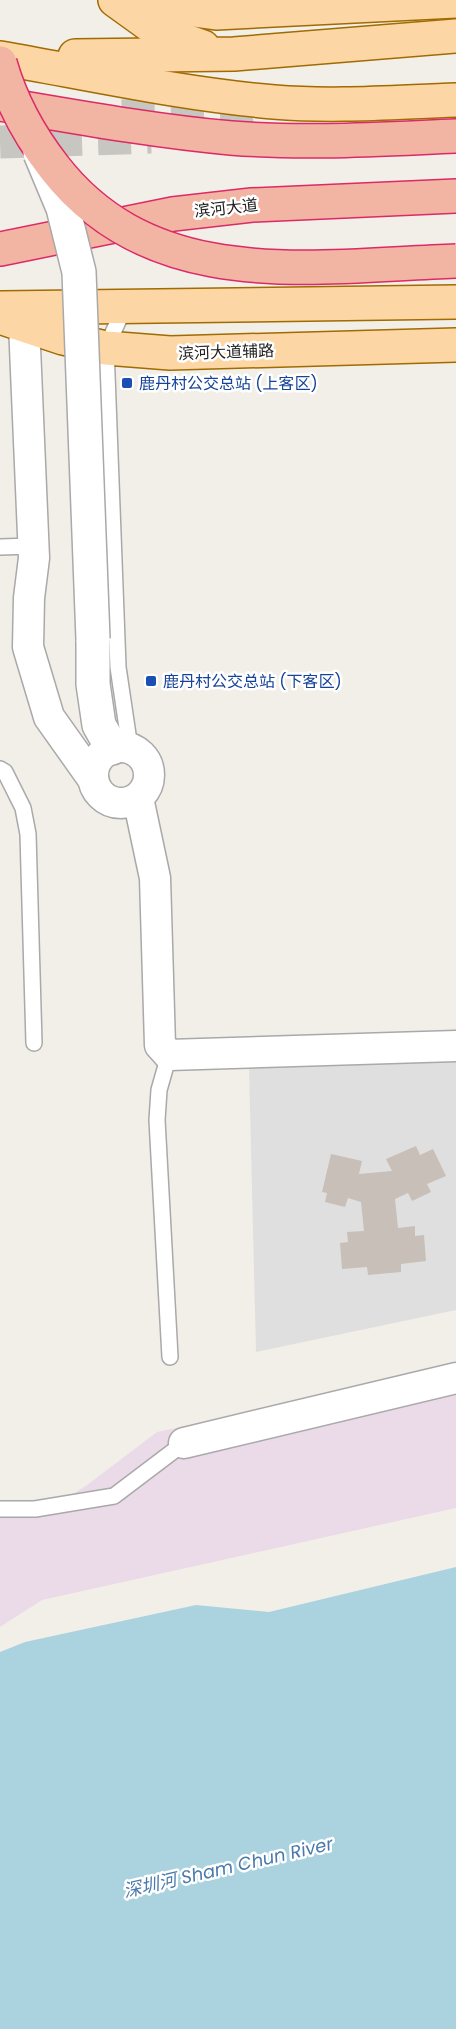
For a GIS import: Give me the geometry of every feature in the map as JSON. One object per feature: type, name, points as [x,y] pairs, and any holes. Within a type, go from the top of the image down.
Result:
[{"type":"highway","points":[[0,63],[9,94],[36,146],[67,184],[92,207],[128,233],[197,259],[238,265],[288,267],[456,261]]},
{"type":"highway","points":[[0,104],[151,129],[233,138],[335,140],[456,136]]},
{"type":"highway","name":"滨河大道","points":[[0,249],[184,213],[252,205],[456,196]]},
{"type":"main road","points":[[115,0],[158,31],[196,46],[234,54]]},
{"type":"main road","points":[[154,0],[179,8],[216,13],[456,1]]},
{"type":"main road","points":[[0,57],[234,54],[456,36]]},
{"type":"main road","points":[[0,57],[214,95],[275,102],[344,105],[456,100]]},
{"type":"main road","points":[[8,316],[125,306],[456,302]]},
{"type":"main road","points":[[125,306],[170,354]]},
{"type":"main road","name":"滨河大道辅路","points":[[8,316],[63,338],[106,348],[170,354],[456,345]]},
{"type":"street","points":[[8,316],[33,546],[28,647],[49,717],[93,779],[96,788],[110,801],[120,803],[138,798],[148,783],[148,766],[144,758],[121,748],[99,725],[93,684],[79,272],[63,208],[36,146]]},
{"type":"street","points":[[93,779],[97,760],[121,748]]},
{"type":"street","points":[[138,798],[155,878],[160,1045],[169,1055],[456,1046]]},
{"type":"street","points":[[184,1443],[456,1378]]},
{"type":"lane","points":[[121,748],[106,348],[125,306]]},
{"type":"lane","points":[[0,547],[33,546]]},
{"type":"lane","points":[[0,769],[5,772],[23,808],[28,834],[34,1043]]},
{"type":"lane","points":[[169,1055],[159,1090],[157,1120],[170,1357]]},
{"type":"lane","points":[[0,1509],[35,1509],[114,1496],[184,1443]]},
{"type":"shaded area","points":[[456,1062],[456,1310],[256,1352],[249,1067]]},
{"type":"shaded area","points":[[456,1369],[456,1508],[42,1600],[0,1627],[0,1516],[37,1517],[87,1485],[157,1432]]},
{"type":"water","name":"深圳河 Sham Chun River","points":[[456,1567],[456,2029],[0,2029],[0,1652],[25,1642],[196,1605],[269,1612]]},
{"type":"building","points":[[416,1146],[420,1155],[433,1149],[446,1176],[427,1184],[431,1192],[412,1201],[408,1193],[395,1199],[398,1228],[415,1226],[415,1236],[424,1235],[426,1261],[401,1264],[401,1272],[368,1275],[367,1267],[342,1269],[340,1243],[348,1242],[347,1232],[364,1231],[361,1202],[348,1198],[345,1207],[325,1202],[327,1193],[322,1192],[331,1154],[362,1161],[359,1174],[392,1171],[386,1159]]},
{"type":"tunnel","points":[[122,116],[262,110]]},
{"type":"tunnel","points":[[0,142],[151,137]]},
{"type":"place","name":"鹿丹村公交总站 (上客区)","points":[[127,383]]},
{"type":"place","name":"鹿丹村公交总站 (下客区)","points":[[151,681]]}]
